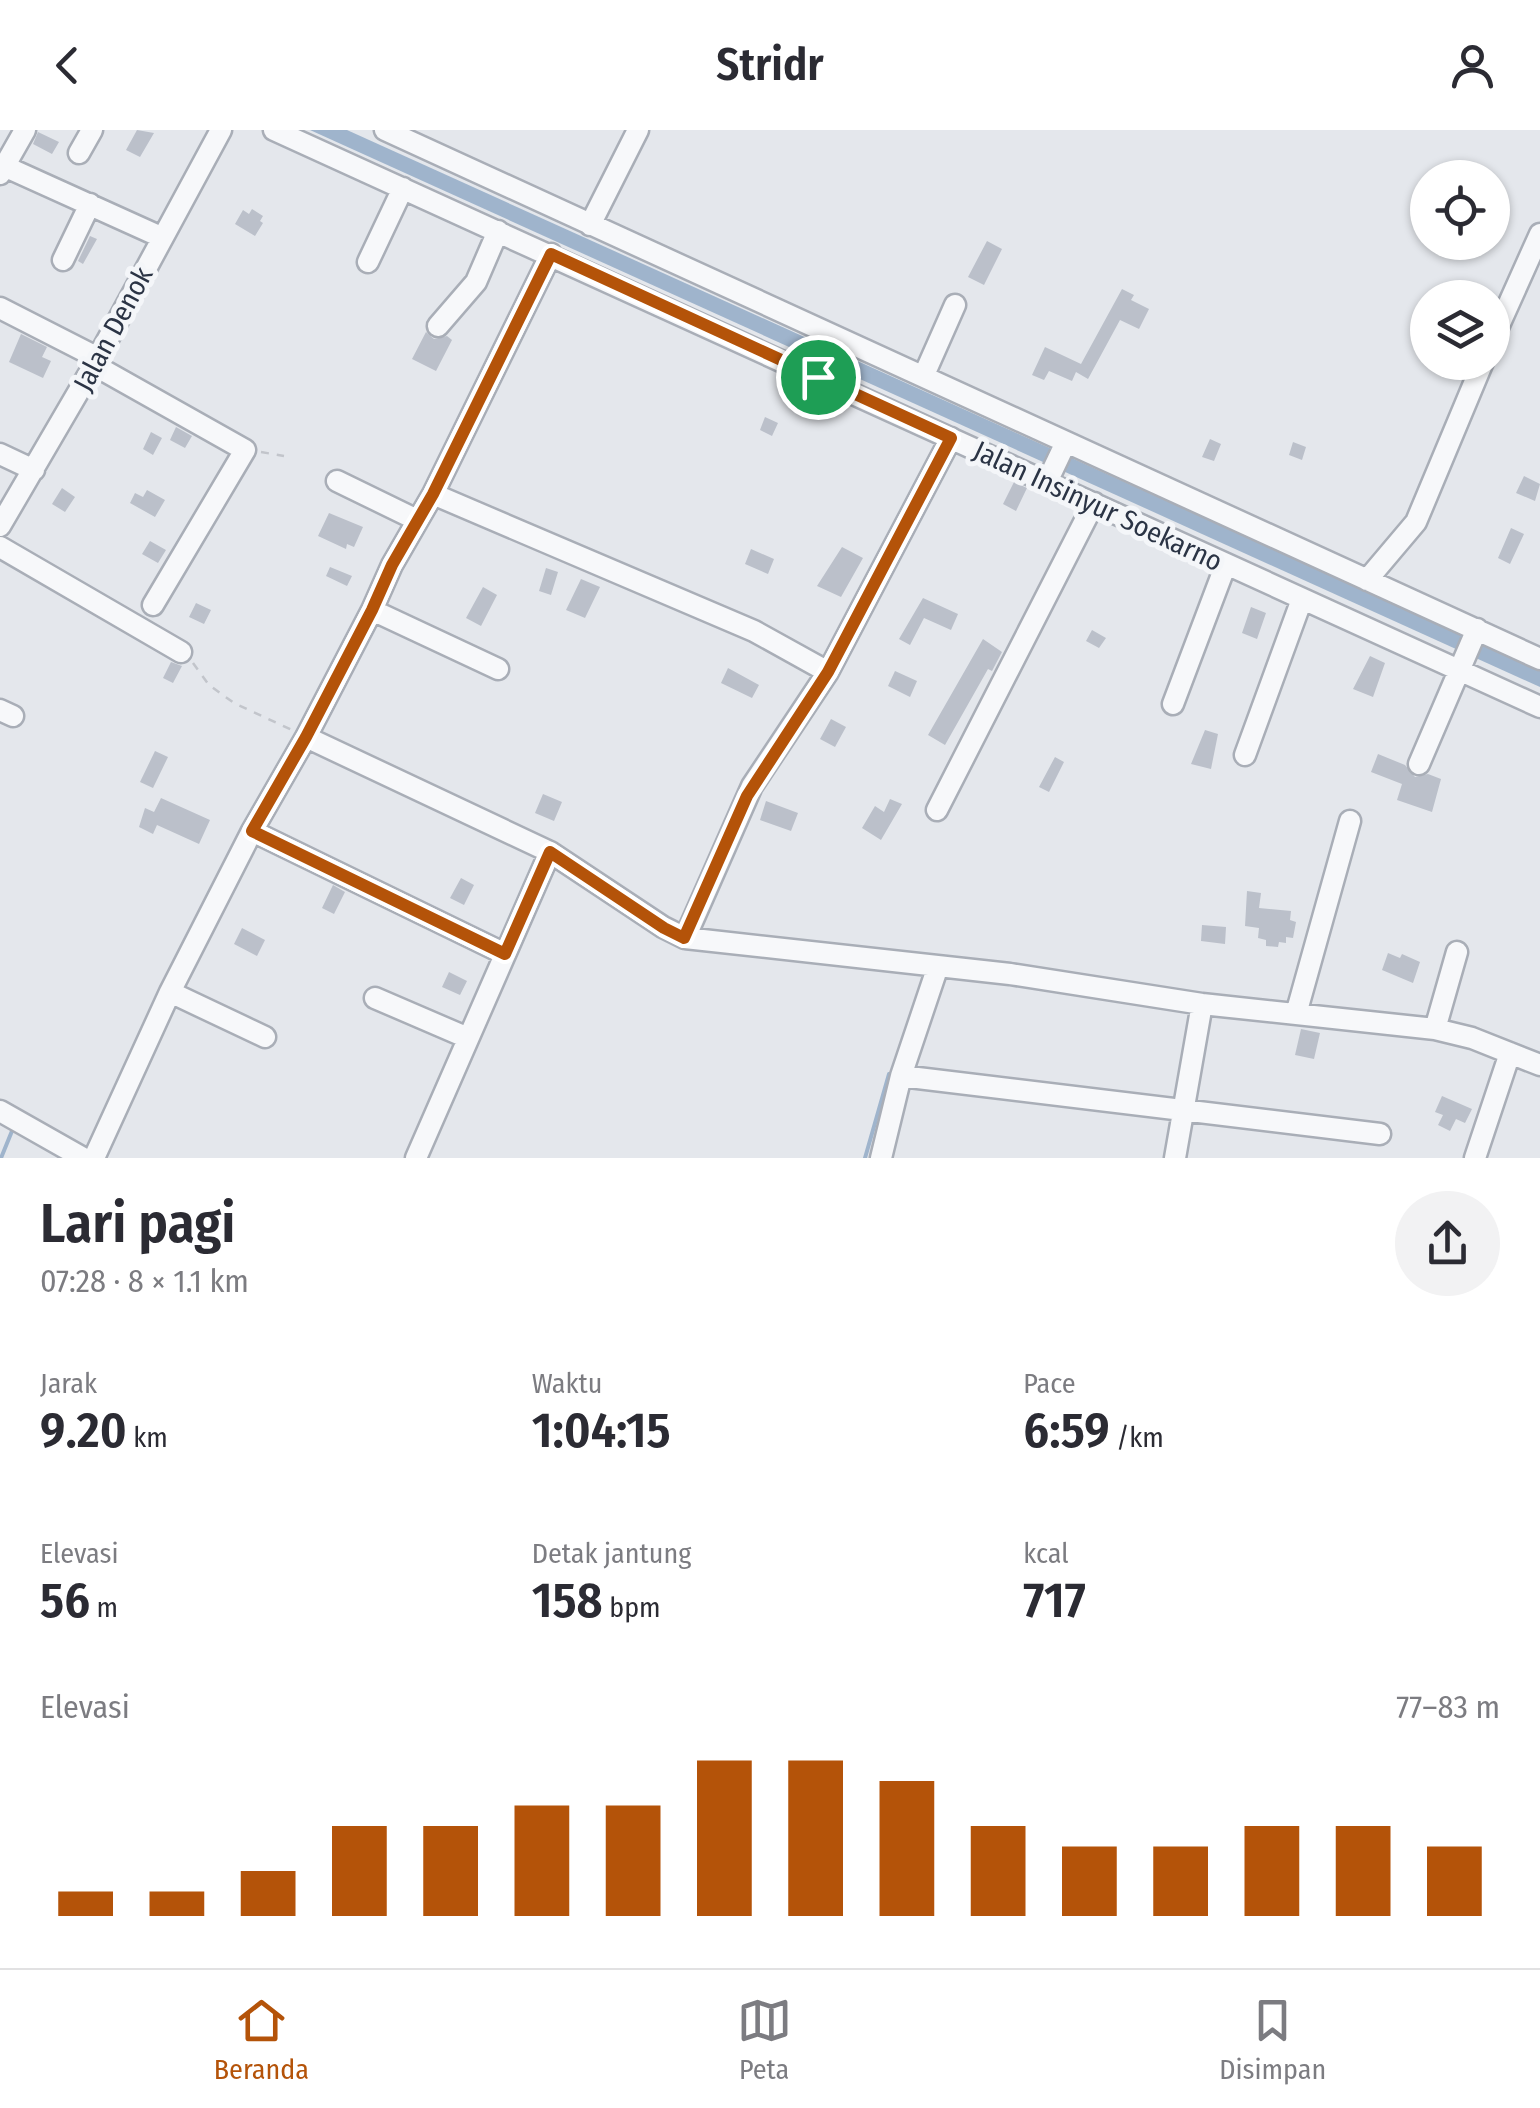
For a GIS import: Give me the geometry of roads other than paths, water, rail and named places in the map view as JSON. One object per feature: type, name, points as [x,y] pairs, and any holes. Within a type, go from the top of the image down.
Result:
[{"type":"street","points":[[25,130],[2,170],[161,237]]},
{"type":"street","points":[[79,153],[92,130]]},
{"type":"street","name":"Jalan Denok","points":[[0,526],[96,362],[222,130]]},
{"type":"street","name":"Jalan Insinyur Soekarno","points":[[274,130],[951,438],[1057,462],[1367,580],[1468,648],[1540,707]]},
{"type":"street","points":[[590,225],[638,130]]},
{"type":"street","name":"Jalan Insinyur Soekarno","points":[[392,131],[924,376],[1057,462],[1094,504],[1302,598],[1468,648],[1540,659]]},
{"type":"street","points":[[368,262],[404,188]]},
{"type":"street","points":[[63,260],[90,204]]},
{"type":"street","points":[[438,326],[476,282],[498,231]]},
{"type":"street","points":[[1510,301],[1540,234]]},
{"type":"street","points":[[94,1158],[170,992],[433,494],[551,254]]},
{"type":"street","points":[[924,376],[954,304]]},
{"type":"street","points":[[0,308],[245,450],[153,605]]},
{"type":"street","points":[[1367,580],[1416,522],[1475,380]]},
{"type":"street","points":[[684,938],[752,786],[828,672],[951,438]]},
{"type":"street","points":[[0,454],[34,470]]},
{"type":"street","points":[[337,481],[417,520]]},
{"type":"street","points":[[433,494],[754,631],[828,672]]},
{"type":"street","points":[[936,810],[1094,504]]},
{"type":"street","points":[[0,547],[181,652]]},
{"type":"street","points":[[1173,704],[1226,564]]},
{"type":"street","points":[[1244,755],[1302,598]]},
{"type":"street","points":[[372,610],[498,669]]},
{"type":"street","points":[[1420,764],[1468,648]]},
{"type":"street","points":[[306,737],[550,852],[684,938],[1074,983],[1202,1004],[1435,1029],[1540,1065]]},
{"type":"street","points":[[1296,1014],[1350,821]]},
{"type":"street","points":[[252,831],[505,954]]},
{"type":"street","points":[[416,1158],[550,852]]},
{"type":"street","points":[[1435,1029],[1458,952]]},
{"type":"street","points":[[881,1158],[901,1076],[938,966]]},
{"type":"street","points":[[170,992],[265,1037]]},
{"type":"street","points":[[375,998],[468,1038]]},
{"type":"street","points":[[1175,1158],[1202,1004]]},
{"type":"street","points":[[1475,1158],[1510,1053]]},
{"type":"street","points":[[901,1076],[1380,1134]]},
{"type":"street","points":[[2,1119],[83,1158]]},
{"type":"water","points":[[310,130],[347,130],[1540,670],[1540,687]]},
{"type":"waterway","points":[[865,1158],[889,1074]]},
{"type":"waterway","points":[[1,1158],[12,1131]]}]
